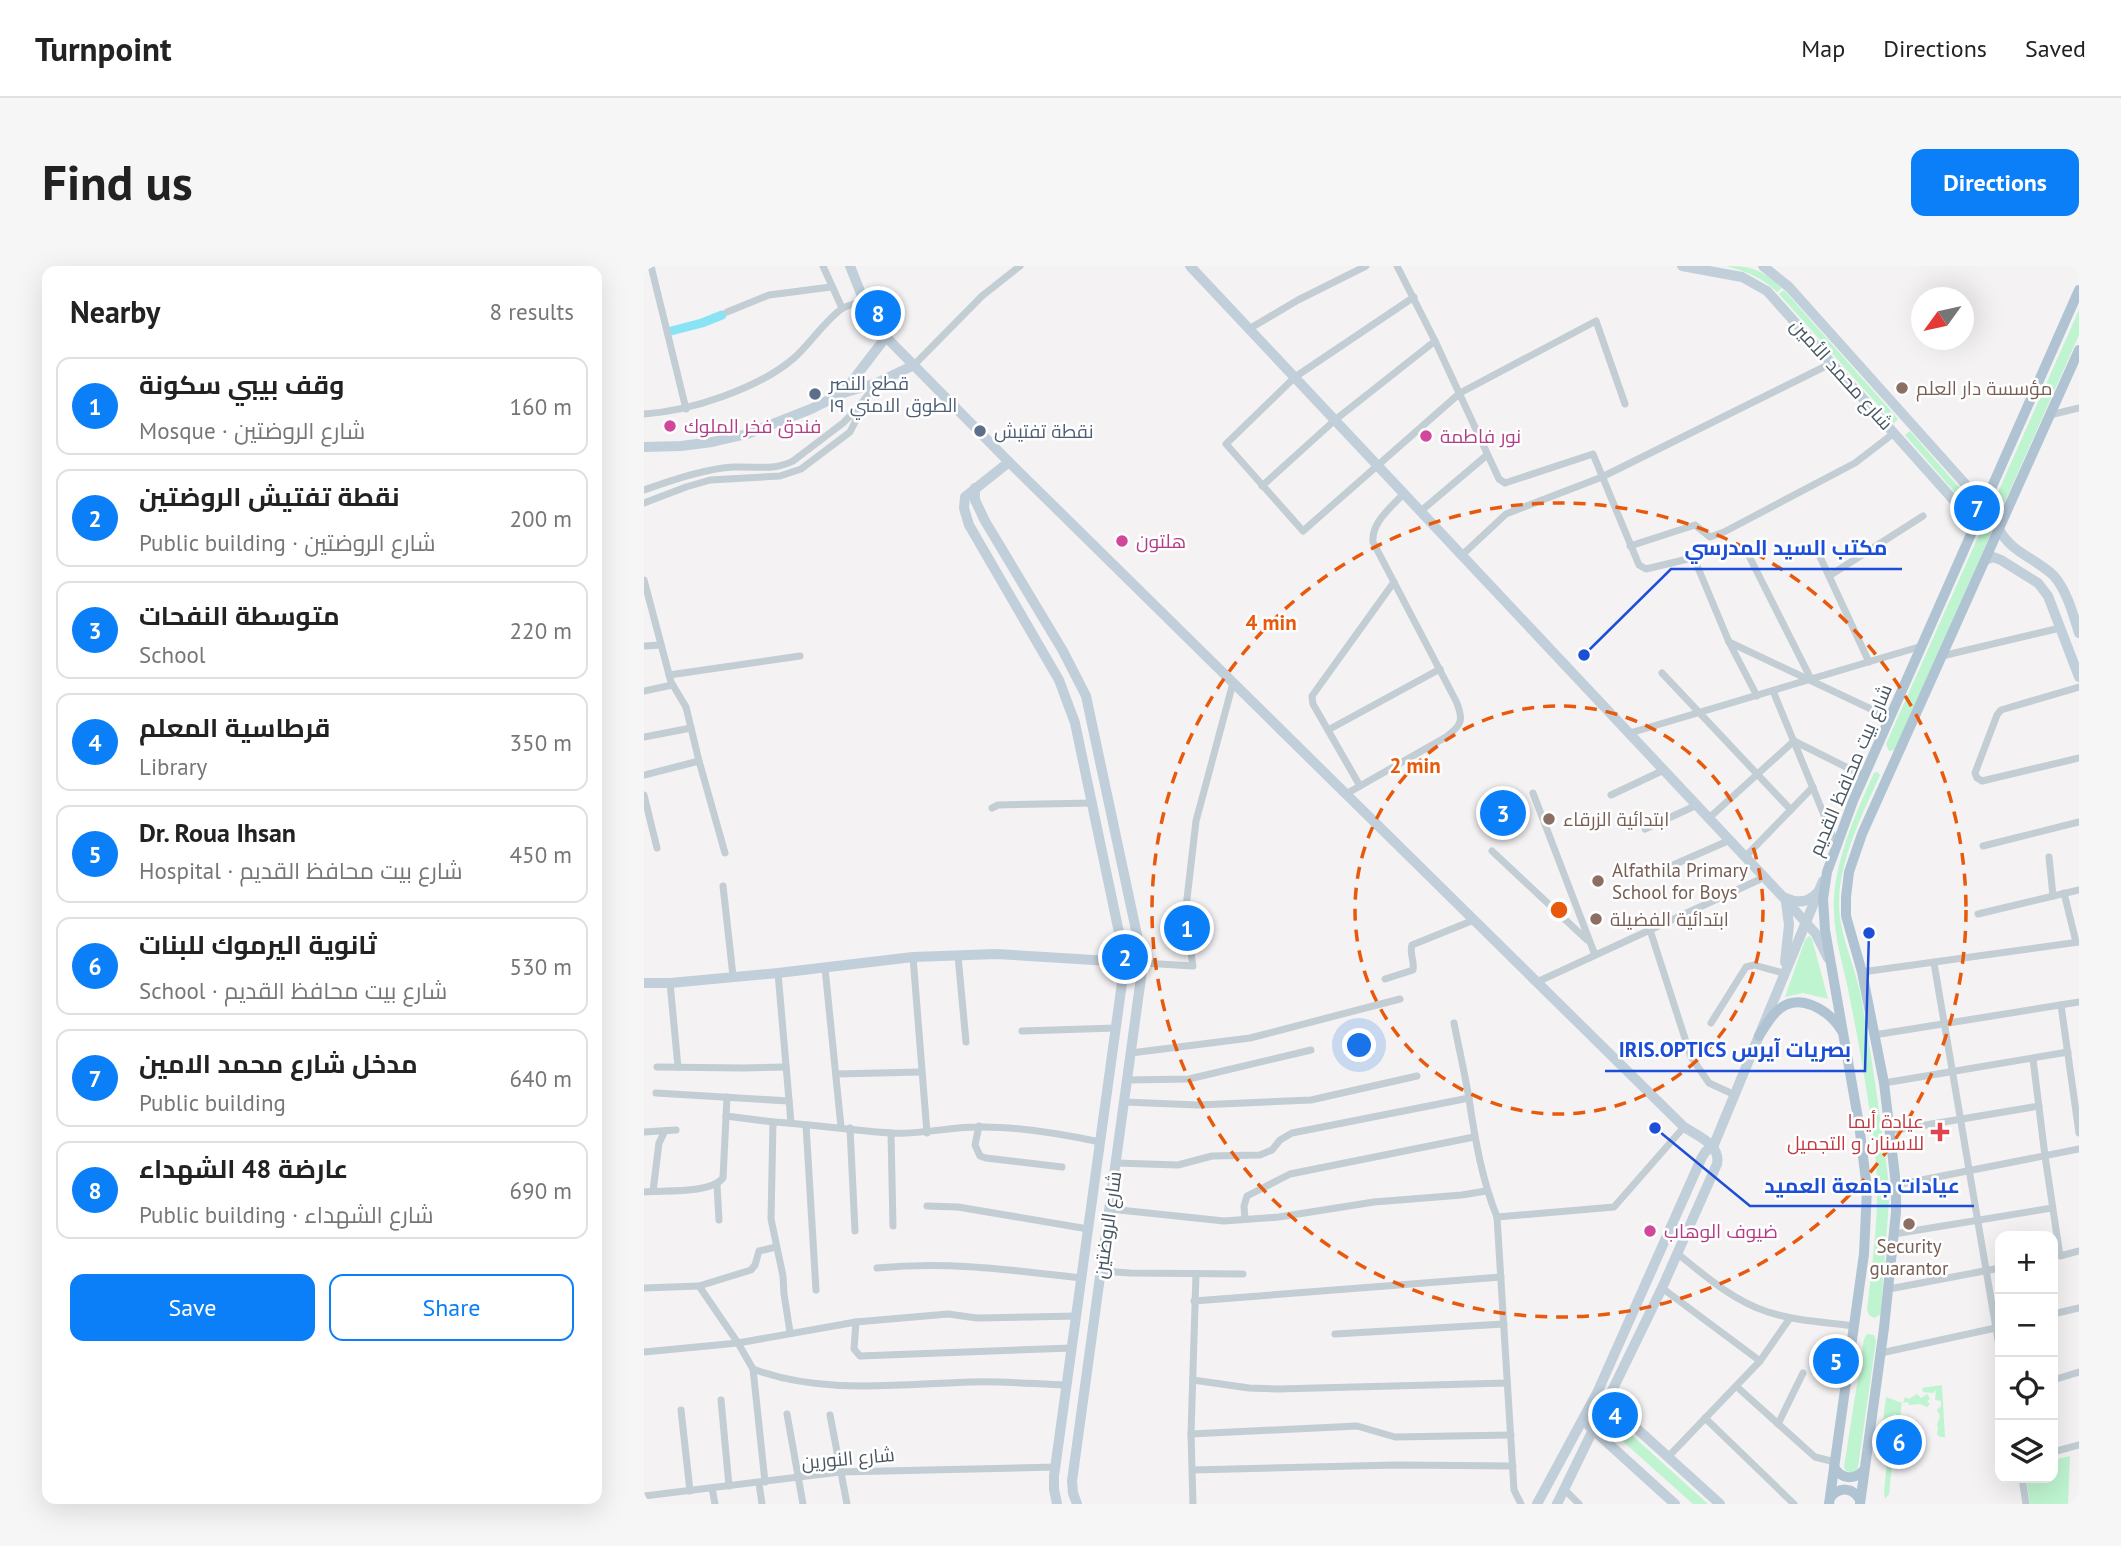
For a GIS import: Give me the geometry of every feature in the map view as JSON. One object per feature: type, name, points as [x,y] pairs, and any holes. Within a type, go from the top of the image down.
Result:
[{"type":"main road","points":[[850,266],[873,324],[1009,462],[1684,1127],[1713,1147],[1718,1154],[1717,1164],[1678,1254],[1557,1504]]},
{"type":"main road","points":[[1190,266],[1746,856],[1806,922],[1821,942],[1832,968]]},
{"type":"main road","name":"شارع محمد الأمين","points":[[1682,266],[1731,274],[1758,284],[1775,299],[1966,514],[1974,528]]},
{"type":"main road","name":"شارع محمد الأمين","points":[[1763,266],[1789,287],[1976,496],[1982,499],[1987,497]]},
{"type":"main road","name":"شارع بيت محافظ القديم","points":[[1829,1501],[1864,1254],[1867,1189],[1859,1124],[1824,916],[1827,872],[1866,772],[2079,290]]},
{"type":"main road","points":[[843,393],[886,337]]},
{"type":"main road","name":"شارع بيت محافظ القديم","points":[[1860,1502],[1889,1289],[1896,1185],[1884,1083],[1862,972],[1847,923],[1847,886],[1854,854],[1886,778],[2079,350]]},
{"type":"main road","points":[[644,447],[702,444],[747,434],[811,409],[843,393],[877,383],[915,365]]},
{"type":"main road","points":[[1894,433],[1909,421]]},
{"type":"main road","points":[[975,488],[1009,462]]},
{"type":"main road","name":"شارع الروضتين","points":[[975,488],[963,501],[967,518],[1059,680],[1074,723],[1125,961],[1056,1466],[1054,1482],[1057,1504]]},
{"type":"main road","name":"شارع الروضتين","points":[[975,488],[975,500],[985,521],[1073,669],[1086,696],[1143,963],[1072,1481],[1077,1504]]},
{"type":"main road","points":[[1999,529],[2007,542],[2057,580],[2079,633]]},
{"type":"main road","points":[[1985,560],[1993,557],[2001,560],[2038,583],[2048,596],[2079,677]]},
{"type":"main road","points":[[1879,744],[1879,750],[1885,756],[1895,756],[1899,752]]},
{"type":"main road","points":[[1866,772],[1874,764],[1882,765],[1887,772],[1886,778]]},
{"type":"main road","points":[[1537,1504],[1597,1393],[1702,1157],[1713,1147],[1827,872]]},
{"type":"main road","points":[[1783,897],[1803,902],[1819,891]]},
{"type":"main road","points":[[1782,978],[1789,925],[1788,908],[1783,897]]},
{"type":"main road","points":[[644,983],[778,973],[913,957],[996,954],[1143,963]]},
{"type":"main road","points":[[1759,1036],[1781,1008],[1788,1004],[1802,1003],[1823,1010],[1838,1025],[1845,1037]]},
{"type":"main road","points":[[1597,1393],[1720,1504]]},
{"type":"main road","points":[[1582,1420],[1675,1504]]},
{"type":"main road","points":[[1835,1464],[1840,1474],[1848,1478],[1864,1471]]},
{"type":"main road","points":[[1829,1501],[1837,1491],[1846,1489],[1855,1492],[1860,1502]]},
{"type":"street","points":[[651,266],[686,409]]},
{"type":"street","points":[[823,266],[842,309]]},
{"type":"street","points":[[915,365],[982,296],[1020,266]]},
{"type":"street","points":[[1249,328],[1297,300],[1366,266]]},
{"type":"street","points":[[1397,266],[1436,341],[1495,474],[1505,483],[1593,454],[1639,565],[1646,569],[1692,558],[1729,642],[1758,696]]},
{"type":"street","points":[[727,312],[769,295],[831,287]]},
{"type":"street","points":[[1414,297],[1295,377],[1226,444],[1303,531],[1460,393],[1596,321],[1625,404]]},
{"type":"street","points":[[644,414],[669,412],[703,404],[768,377],[794,358],[842,309],[864,301]]},
{"type":"street","points":[[1262,486],[1335,420],[1436,341]]},
{"type":"street","points":[[1462,555],[1506,514],[1602,477],[1832,363]]},
{"type":"street","points":[[644,490],[733,467],[784,466],[844,423],[877,383]]},
{"type":"street","points":[[2050,415],[2079,408]]},
{"type":"street","points":[[644,503],[710,480],[790,474],[801,469],[850,432],[858,416],[857,409]]},
{"type":"street","points":[[1630,546],[1696,525],[1710,537],[1724,532],[1855,463],[1894,433]]},
{"type":"street","points":[[1421,511],[1487,455]]},
{"type":"street","points":[[1346,794],[1446,737],[1462,718],[1440,670],[1374,546],[1373,535],[1377,524],[1404,493]]},
{"type":"street","points":[[1829,576],[1923,516]]},
{"type":"street","points":[[1815,546],[1869,662]]},
{"type":"street","points":[[1745,548],[1811,680]]},
{"type":"street","points":[[644,580],[672,685],[684,703],[725,853]]},
{"type":"street","points":[[1360,786],[1312,702],[1312,696],[1394,582]]},
{"type":"street","points":[[1942,656],[2060,628]]},
{"type":"street","points":[[1729,642],[1890,718]]},
{"type":"street","points":[[644,646],[661,645]]},
{"type":"street","points":[[1630,733],[1922,646]]},
{"type":"street","points":[[669,675],[800,656]]},
{"type":"street","points":[[1328,730],[1440,670]]},
{"type":"street","points":[[1662,673],[1791,810]]},
{"type":"street","points":[[1143,963],[1192,966],[1185,916],[1196,821],[1233,683]]},
{"type":"street","points":[[644,691],[672,685]]},
{"type":"street","points":[[2079,687],[2001,710],[1975,773],[1982,781],[2079,758]]},
{"type":"street","points":[[1773,691],[1836,844]]},
{"type":"street","points":[[644,737],[691,727]]},
{"type":"street","points":[[1794,741],[1866,772]]},
{"type":"street","points":[[1709,818],[1794,741]]},
{"type":"street","points":[[644,775],[699,761]]},
{"type":"street","points":[[1611,795],[1664,770]]},
{"type":"street","points":[[1746,856],[1813,787]]},
{"type":"street","points":[[1533,793],[1595,956]]},
{"type":"street","points":[[644,795],[657,848]]},
{"type":"street","points":[[992,808],[998,805],[1093,803]]},
{"type":"street","points":[[1646,829],[1697,805]]},
{"type":"street","points":[[1983,846],[2079,822]]},
{"type":"street","points":[[1664,869],[1730,840]]},
{"type":"street","points":[[1492,851],[1590,943]]},
{"type":"street","points":[[2049,857],[2053,896]]},
{"type":"street","points":[[1537,982],[1765,877]]},
{"type":"street","points":[[723,886],[733,976]]},
{"type":"street","points":[[1978,914],[2079,890]]},
{"type":"street","points":[[1862,972],[2078,942],[2064,893]]},
{"type":"street","points":[[1385,979],[1413,970],[1412,946],[1474,920]]},
{"type":"street","points":[[1650,930],[1691,1057],[1709,1083],[1735,1095]]},
{"type":"street","points":[[958,956],[966,1042]]},
{"type":"street","points":[[913,957],[927,1133]]},
{"type":"street","points":[[1934,963],[1995,1313]]},
{"type":"street","points":[[1711,1023],[1746,967],[1754,965],[1782,978]]},
{"type":"street","points":[[825,968],[855,1231]]},
{"type":"street","points":[[778,973],[791,1123]]},
{"type":"street","points":[[670,983],[678,1067]]},
{"type":"street","points":[[1131,1054],[1250,1038],[1400,999]]},
{"type":"street","points":[[1874,1035],[2079,1002]]},
{"type":"street","points":[[2062,1004],[2079,1133]]},
{"type":"street","points":[[1454,1023],[1474,1137],[1486,1191],[1497,1217],[1514,1490],[1521,1504]]},
{"type":"street","points":[[1022,1031],[1116,1028]]},
{"type":"street","points":[[1127,1080],[1189,1079],[1311,1050]]},
{"type":"street","points":[[1884,1083],[2068,1052]]},
{"type":"street","points":[[2033,1059],[2054,1231]]},
{"type":"street","points":[[657,1067],[786,1067]]},
{"type":"street","points":[[836,1074],[921,1072]]},
{"type":"street","points":[[1124,1102],[1198,1105],[1311,1101],[1417,1076]]},
{"type":"street","points":[[656,1093],[789,1101]]},
{"type":"street","points":[[665,1131],[659,1143],[648,1192],[717,1185],[723,1178],[727,1097]]},
{"type":"street","points":[[1116,1163],[1178,1165],[1212,1156],[1259,1155],[1272,1150],[1280,1140],[1292,1133],[1469,1098]]},
{"type":"street","points":[[1890,1131],[2039,1106]]},
{"type":"street","points":[[726,1116],[891,1133],[927,1133],[979,1126],[1056,1133],[1100,1142]]},
{"type":"street","points":[[773,1122],[771,1219],[783,1276],[790,1332]]},
{"type":"street","points":[[806,1125],[816,1290]]},
{"type":"street","points":[[979,1126],[975,1145],[980,1156],[1062,1167]]},
{"type":"street","points":[[1497,1217],[1614,1207],[1684,1127]]},
{"type":"street","points":[[644,1132],[676,1130]]},
{"type":"street","points":[[891,1133],[893,1226]]},
{"type":"street","points":[[1245,1219],[1244,1206],[1247,1196],[1290,1174],[1474,1137]]},
{"type":"street","points":[[1896,1185],[2079,1149]]},
{"type":"street","points":[[717,1185],[719,1220]]},
{"type":"street","points":[[1110,1209],[1224,1221],[1279,1217],[1374,1202],[1486,1191]]},
{"type":"street","points":[[927,1206],[958,1207],[1088,1229]]},
{"type":"street","points":[[1894,1234],[2052,1208]]},
{"type":"street","points":[[644,1288],[699,1286],[751,1270],[759,1251],[776,1247]]},
{"type":"street","points":[[2058,1256],[2079,1251]]},
{"type":"street","points":[[1678,1254],[1714,1283],[1766,1311],[1790,1318],[1854,1326]]},
{"type":"street","points":[[877,1268],[915,1264],[987,1266],[1082,1278]]},
{"type":"street","points":[[1889,1289],[1995,1269]]},
{"type":"street","points":[[1101,1271],[1243,1274]]},
{"type":"street","points":[[1193,1504],[1191,1434],[1196,1274]]},
{"type":"street","points":[[1194,1301],[1501,1277]]},
{"type":"street","points":[[699,1286],[753,1369],[762,1504]]},
{"type":"street","points":[[1662,1288],[1760,1361]]},
{"type":"street","points":[[2058,1313],[2079,1308]]},
{"type":"street","points":[[644,1352],[738,1343],[856,1322],[947,1314],[977,1318],[1077,1316]]},
{"type":"street","points":[[1668,1457],[1760,1361],[1790,1318]]},
{"type":"street","points":[[856,1322],[854,1349],[860,1356],[1072,1348]]},
{"type":"street","points":[[1335,1334],[1504,1324]]},
{"type":"street","points":[[1881,1353],[1995,1328]]},
{"type":"street","points":[[753,1369],[815,1383],[880,1386],[973,1381],[1067,1385]]},
{"type":"street","points":[[2058,1378],[2079,1372]]},
{"type":"street","points":[[1778,1424],[1803,1373]]},
{"type":"street","points":[[1193,1380],[1278,1389],[1507,1383]]},
{"type":"street","points":[[1736,1386],[1815,1457],[1835,1464]]},
{"type":"street","points":[[721,1400],[729,1486]]},
{"type":"street","points":[[681,1409],[690,1492]]},
{"type":"street","points":[[787,1413],[803,1504]]},
{"type":"street","points":[[830,1415],[847,1504]]},
{"type":"street","points":[[1705,1418],[1794,1504]]},
{"type":"street","points":[[1191,1434],[1357,1426],[1395,1437],[1511,1435]]},
{"type":"street","points":[[2058,1451],[2079,1445]]},
{"type":"street","points":[[1192,1470],[1397,1465],[1513,1466]]},
{"type":"street","name":"شارع النورين","points":[[644,1496],[840,1472],[1056,1466]]},
{"type":"street","points":[[2023,1483],[2026,1504]]},
{"type":"street","points":[[712,1489],[715,1504]]},
{"type":"street","points":[[644,1490],[644,1496]]},
{"type":"street","points":[[1565,1490],[1579,1504]]},
{"type":"street","points":[[671,1494],[672,1504]]},
{"type":"green space","points":[[1726,266],[1756,270],[1782,288],[1777,292],[1754,276]]},
{"type":"green space","points":[[1784,290],[1898,419],[1894,423],[1779,294]]},
{"type":"green space","points":[[2079,310],[2079,335],[1896,747],[1889,751],[1886,744]]},
{"type":"green space","points":[[1910,431],[1963,492],[1958,496],[1905,435]]},
{"type":"green space","points":[[1874,773],[1880,775],[1847,854],[1839,903],[1844,938],[1865,1019],[1888,1177],[1889,1201],[1881,1310],[1880,1315],[1874,1318],[1867,1310],[1877,1211],[1877,1171],[1864,1075],[1837,937],[1834,899],[1848,834]]},
{"type":"green space","points":[[1809,936],[1828,999],[1803,993],[1785,997],[1805,940]]},
{"type":"green space","points":[[1867,1334],[1874,1335],[1876,1341],[1855,1473],[1846,1471],[1844,1467],[1864,1339]]},
{"type":"green space","points":[[1942,1385],[1945,1437],[1937,1434],[1940,1416],[1937,1410],[1941,1401],[1935,1400],[1936,1390],[1933,1393],[1923,1392],[1922,1388]]},
{"type":"green space","points":[[1917,1394],[1921,1398],[1927,1394],[1930,1404],[1927,1407],[1903,1403],[1905,1397],[1909,1399]]},
{"type":"green space","points":[[1886,1397],[1902,1403],[1900,1416],[1894,1414],[1888,1422],[1890,1429],[1887,1433],[1882,1429]]},
{"type":"green space","points":[[1611,1418],[1708,1504],[1693,1504],[1608,1428],[1606,1421]]},
{"type":"green space","points":[[1880,1450],[1893,1453],[1889,1494],[1885,1499],[1886,1464],[1885,1459],[1879,1456]]},
{"type":"green space","points":[[2070,1456],[2068,1504],[2030,1504],[2027,1483],[2058,1483],[2058,1459]]},
{"type":"waterway","points":[[671,331],[722,315]]},
{"type":"place","name":"عارضة 48 الشهداء","points":[[878,313]]},
{"type":"place","name":"مؤسسة دار العلم","points":[[1902,388]]},
{"type":"place","name":"قطع النصر الطوق الامني ۱۹","points":[[815,394]]},
{"type":"place","name":"فندق فخر الملوك","points":[[670,426]]},
{"type":"place","name":"نقطة تفتيش","points":[[980,431]]},
{"type":"place","name":"نور فاطمة","points":[[1426,436]]},
{"type":"place","name":"مدخل شارع محمد الامين","points":[[1977,508]]},
{"type":"place","name":"هلتون","points":[[1122,541]]},
{"type":"place","name":"مكتب السيد المدرسي","points":[[1584,655]]},
{"type":"place","name":"متوسطة النفحات","points":[[1503,813]]},
{"type":"place","name":"ابتدائية الزرقاء","points":[[1549,819]]},
{"type":"place","name":"Alfathila Primary School for Boys","points":[[1598,881]]},
{"type":"place","name":"ابتدائية الفضيلة","points":[[1596,919]]},
{"type":"place","name":"وقف بيبي سكونة","points":[[1187,928]]},
{"type":"place","name":"IRIS.OPTICS بصريات آيرس","points":[[1869,933]]},
{"type":"place","name":"نقطة تفتيش الروضتين","points":[[1125,957]]},
{"type":"place","name":"عيادات جامعة العميد","points":[[1655,1128]]},
{"type":"place","name":"عيادة أيما للاسنان و التجميل","points":[[1940,1132]]},
{"type":"place","name":"Security guarantor","points":[[1909,1224]]},
{"type":"place","name":"ضيوف الوهاب","points":[[1650,1231]]},
{"type":"place","name":"Dr. Roua Ihsan","points":[[1836,1361]]},
{"type":"place","name":"قرطاسية المعلم","points":[[1615,1415]]},
{"type":"place","name":"ثانوية اليرموك للبنات","points":[[1899,1442]]}]
